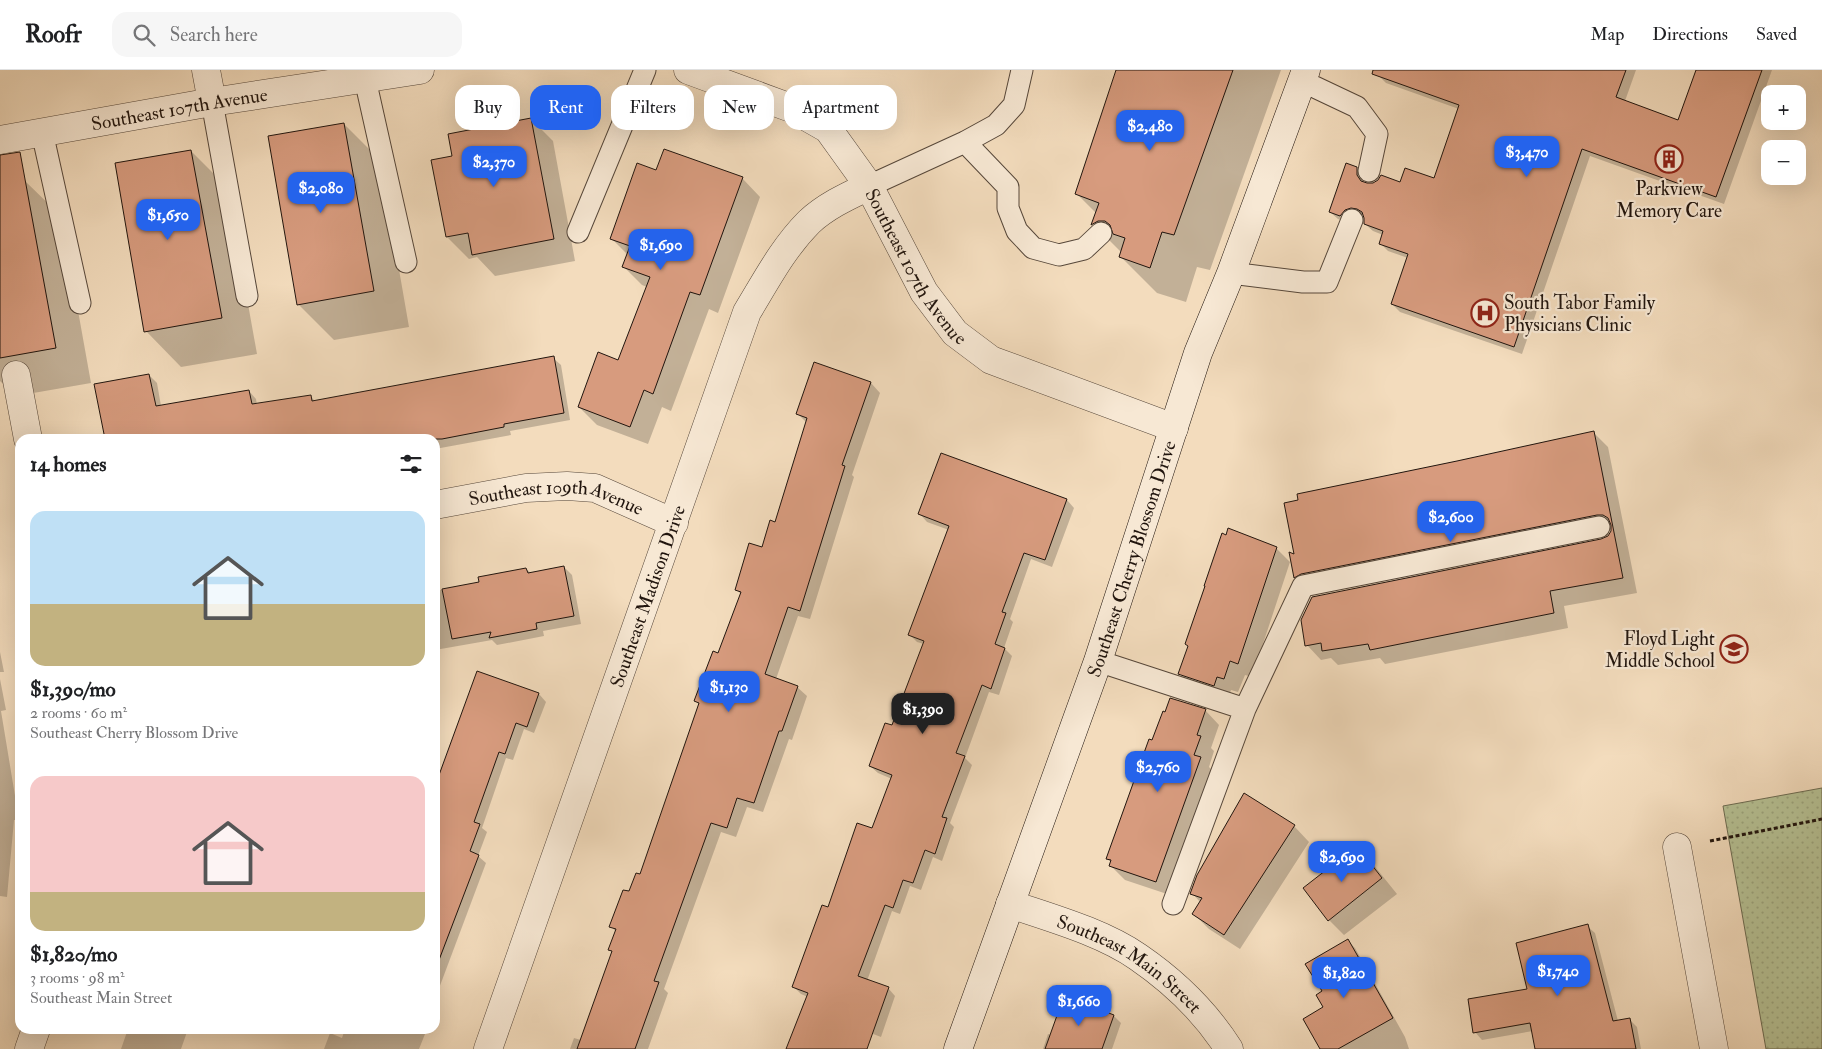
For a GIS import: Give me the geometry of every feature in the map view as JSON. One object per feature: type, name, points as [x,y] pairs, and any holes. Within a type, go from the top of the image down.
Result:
[{"type":"street","points":[[206,70],[212,102]]},
{"type":"street","name":"Southeast 107th Avenue","points":[[0,140],[212,102],[420,70]]},
{"type":"street","name":"Southeast 107th Avenue","points":[[688,70],[791,108],[828,129],[869,186],[924,292],[955,333],[991,360],[1174,428]]},
{"type":"street","name":"Southeast Cherry Blossom Drive","points":[[958,1049],[1098,661],[1198,353],[1230,274],[1304,75]]},
{"type":"street","name":"Southeast Madison Drive","points":[[488,1049],[747,312],[781,255],[810,221],[838,201],[869,186]]},
{"type":"street","points":[[16,375],[27,434]]},
{"type":"street","name":"Southeast 109th Avenue","points":[[440,504],[526,488],[567,486],[595,488],[674,523]]},
{"type":"street","points":[[1677,847],[1714,1049]]},
{"type":"street","name":"Southeast Main Street","points":[[1010,904],[1098,936],[1137,956],[1181,990],[1219,1034],[1229,1049]]},
{"type":"street","points":[[28,1049],[34,1034]]},
{"type":"lane","points":[[578,232],[645,70]]},
{"type":"lane","points":[[869,186],[965,142],[996,125],[1014,105],[1022,70]]},
{"type":"lane","points":[[1304,75],[1357,107],[1377,134],[1369,171]]},
{"type":"lane","points":[[365,79],[406,262]]},
{"type":"lane","points":[[212,102],[247,296]]},
{"type":"lane","points":[[42,132],[80,303]]},
{"type":"lane","points":[[965,142],[1008,187],[1008,208],[1017,232],[1033,248],[1059,255],[1084,248],[1101,233]]},
{"type":"lane","points":[[1230,274],[1303,282],[1327,282],[1352,220]]},
{"type":"lane","points":[[1173,904],[1246,709],[1303,586],[1599,527]]},
{"type":"lane","points":[[1098,661],[1246,709]]},
{"type":"path","points":[[1677,847],[1822,819]]},
{"type":"green space","points":[[1822,788],[1822,1049],[1766,1049],[1723,806]]},
{"type":"building","points":[[1116,70],[1233,70],[1174,235],[1162,232],[1150,268],[1119,257],[1125,238],[1113,234],[1110,225],[1105,221],[1098,221],[1091,225],[1099,203],[1075,194]]},
{"type":"building","points":[[1373,70],[1626,70],[1616,97],[1678,120],[1696,70],[1762,70],[1716,197],[1582,149],[1514,347],[1391,304],[1408,254],[1379,244],[1383,231],[1364,224],[1362,212],[1357,209],[1345,210],[1340,216],[1329,212],[1346,163],[1357,167],[1357,175],[1361,181],[1367,183],[1373,183],[1381,175],[1400,182],[1405,168],[1434,178],[1459,105],[1372,74]]},
{"type":"building","points":[[530,118],[530,130],[533,130],[554,239],[472,255],[468,233],[446,237],[431,160],[452,156],[448,134],[469,130],[520,130],[520,120]]},
{"type":"building","points":[[344,123],[374,291],[297,305],[268,136]]},
{"type":"building","points":[[664,149],[743,177],[700,295],[690,292],[653,394],[644,390],[630,427],[578,407],[598,352],[618,360],[650,277],[622,267],[630,246],[610,239],[637,163],[656,170]]},
{"type":"building","points":[[191,150],[222,318],[144,332],[115,163]]},
{"type":"building","points":[[20,152],[56,348],[0,358],[0,155]]},
{"type":"building","points":[[554,356],[564,413],[504,424],[504,427],[442,439],[440,439],[440,434],[104,434],[94,384],[149,374],[156,406],[249,390],[252,404],[311,395],[312,401]]},
{"type":"building","points":[[814,362],[871,382],[842,465],[845,466],[800,611],[788,607],[765,674],[798,686],[782,731],[779,731],[754,803],[737,798],[727,828],[711,823],[654,981],[659,982],[635,1049],[577,1049],[612,951],[608,950],[616,929],[609,927],[623,890],[629,891],[636,873],[640,874],[699,703],[694,701],[713,651],[718,653],[741,592],[735,590],[749,543],[762,547],[770,520],[775,522],[807,418],[796,414]]},
{"type":"building","points":[[1594,431],[1623,578],[1550,591],[1554,613],[1370,650],[1368,644],[1322,651],[1321,643],[1305,646],[1301,620],[1312,597],[1601,539],[1608,536],[1611,531],[1611,525],[1608,518],[1603,515],[1597,515],[1301,574],[1294,578],[1289,552],[1294,554],[1284,503],[1298,500],[1297,494]]},
{"type":"building","points":[[941,453],[1067,499],[1045,560],[1024,553],[1002,612],[1006,613],[995,644],[1005,648],[991,689],[982,685],[956,753],[965,756],[942,817],[947,818],[935,854],[925,850],[913,883],[903,880],[893,908],[885,905],[858,976],[889,987],[867,1049],[786,1049],[808,993],[792,987],[822,905],[828,907],[857,823],[872,828],[892,775],[869,766],[885,723],[892,725],[924,641],[908,635],[949,526],[918,514]]},
{"type":"building","points":[[1228,528],[1277,547],[1238,664],[1230,661],[1224,679],[1217,677],[1214,686],[1178,674],[1188,646],[1185,644],[1222,533],[1226,535]]},
{"type":"building","points":[[564,566],[574,616],[536,623],[537,629],[489,638],[491,632],[452,639],[442,589],[479,582],[478,577],[526,568],[528,573]]},
{"type":"building","points":[[477,671],[539,693],[527,727],[516,723],[505,754],[499,752],[474,822],[480,824],[470,851],[479,855],[440,957],[440,772]]},
{"type":"building","points":[[1170,698],[1206,709],[1197,735],[1201,736],[1194,755],[1201,757],[1156,882],[1109,866],[1111,860],[1106,859],[1149,739],[1152,740]]},
{"type":"building","points":[[1244,793],[1295,825],[1224,935],[1192,914],[1202,898],[1190,894],[1197,875]]},
{"type":"building","points":[[1357,846],[1382,878],[1328,921],[1303,888]]},
{"type":"building","points":[[1588,924],[1613,1021],[1630,1018],[1636,1049],[1535,1049],[1530,1023],[1473,1033],[1468,999],[1527,989],[1516,943]]},
{"type":"building","points":[[1348,939],[1393,1018],[1338,1049],[1320,1049],[1303,1019],[1323,1007],[1316,995],[1322,991],[1305,964]]},
{"type":"building","points":[[1064,996],[1114,1015],[1102,1049],[1045,1049]]},
{"type":"place","name":"Parkview Memory Care","points":[[1669,159]]},
{"type":"place","name":"South Tabor Family Physicians Clinic","points":[[1485,313]]},
{"type":"place","name":"Floyd Light Middle School","points":[[1734,649]]}]
